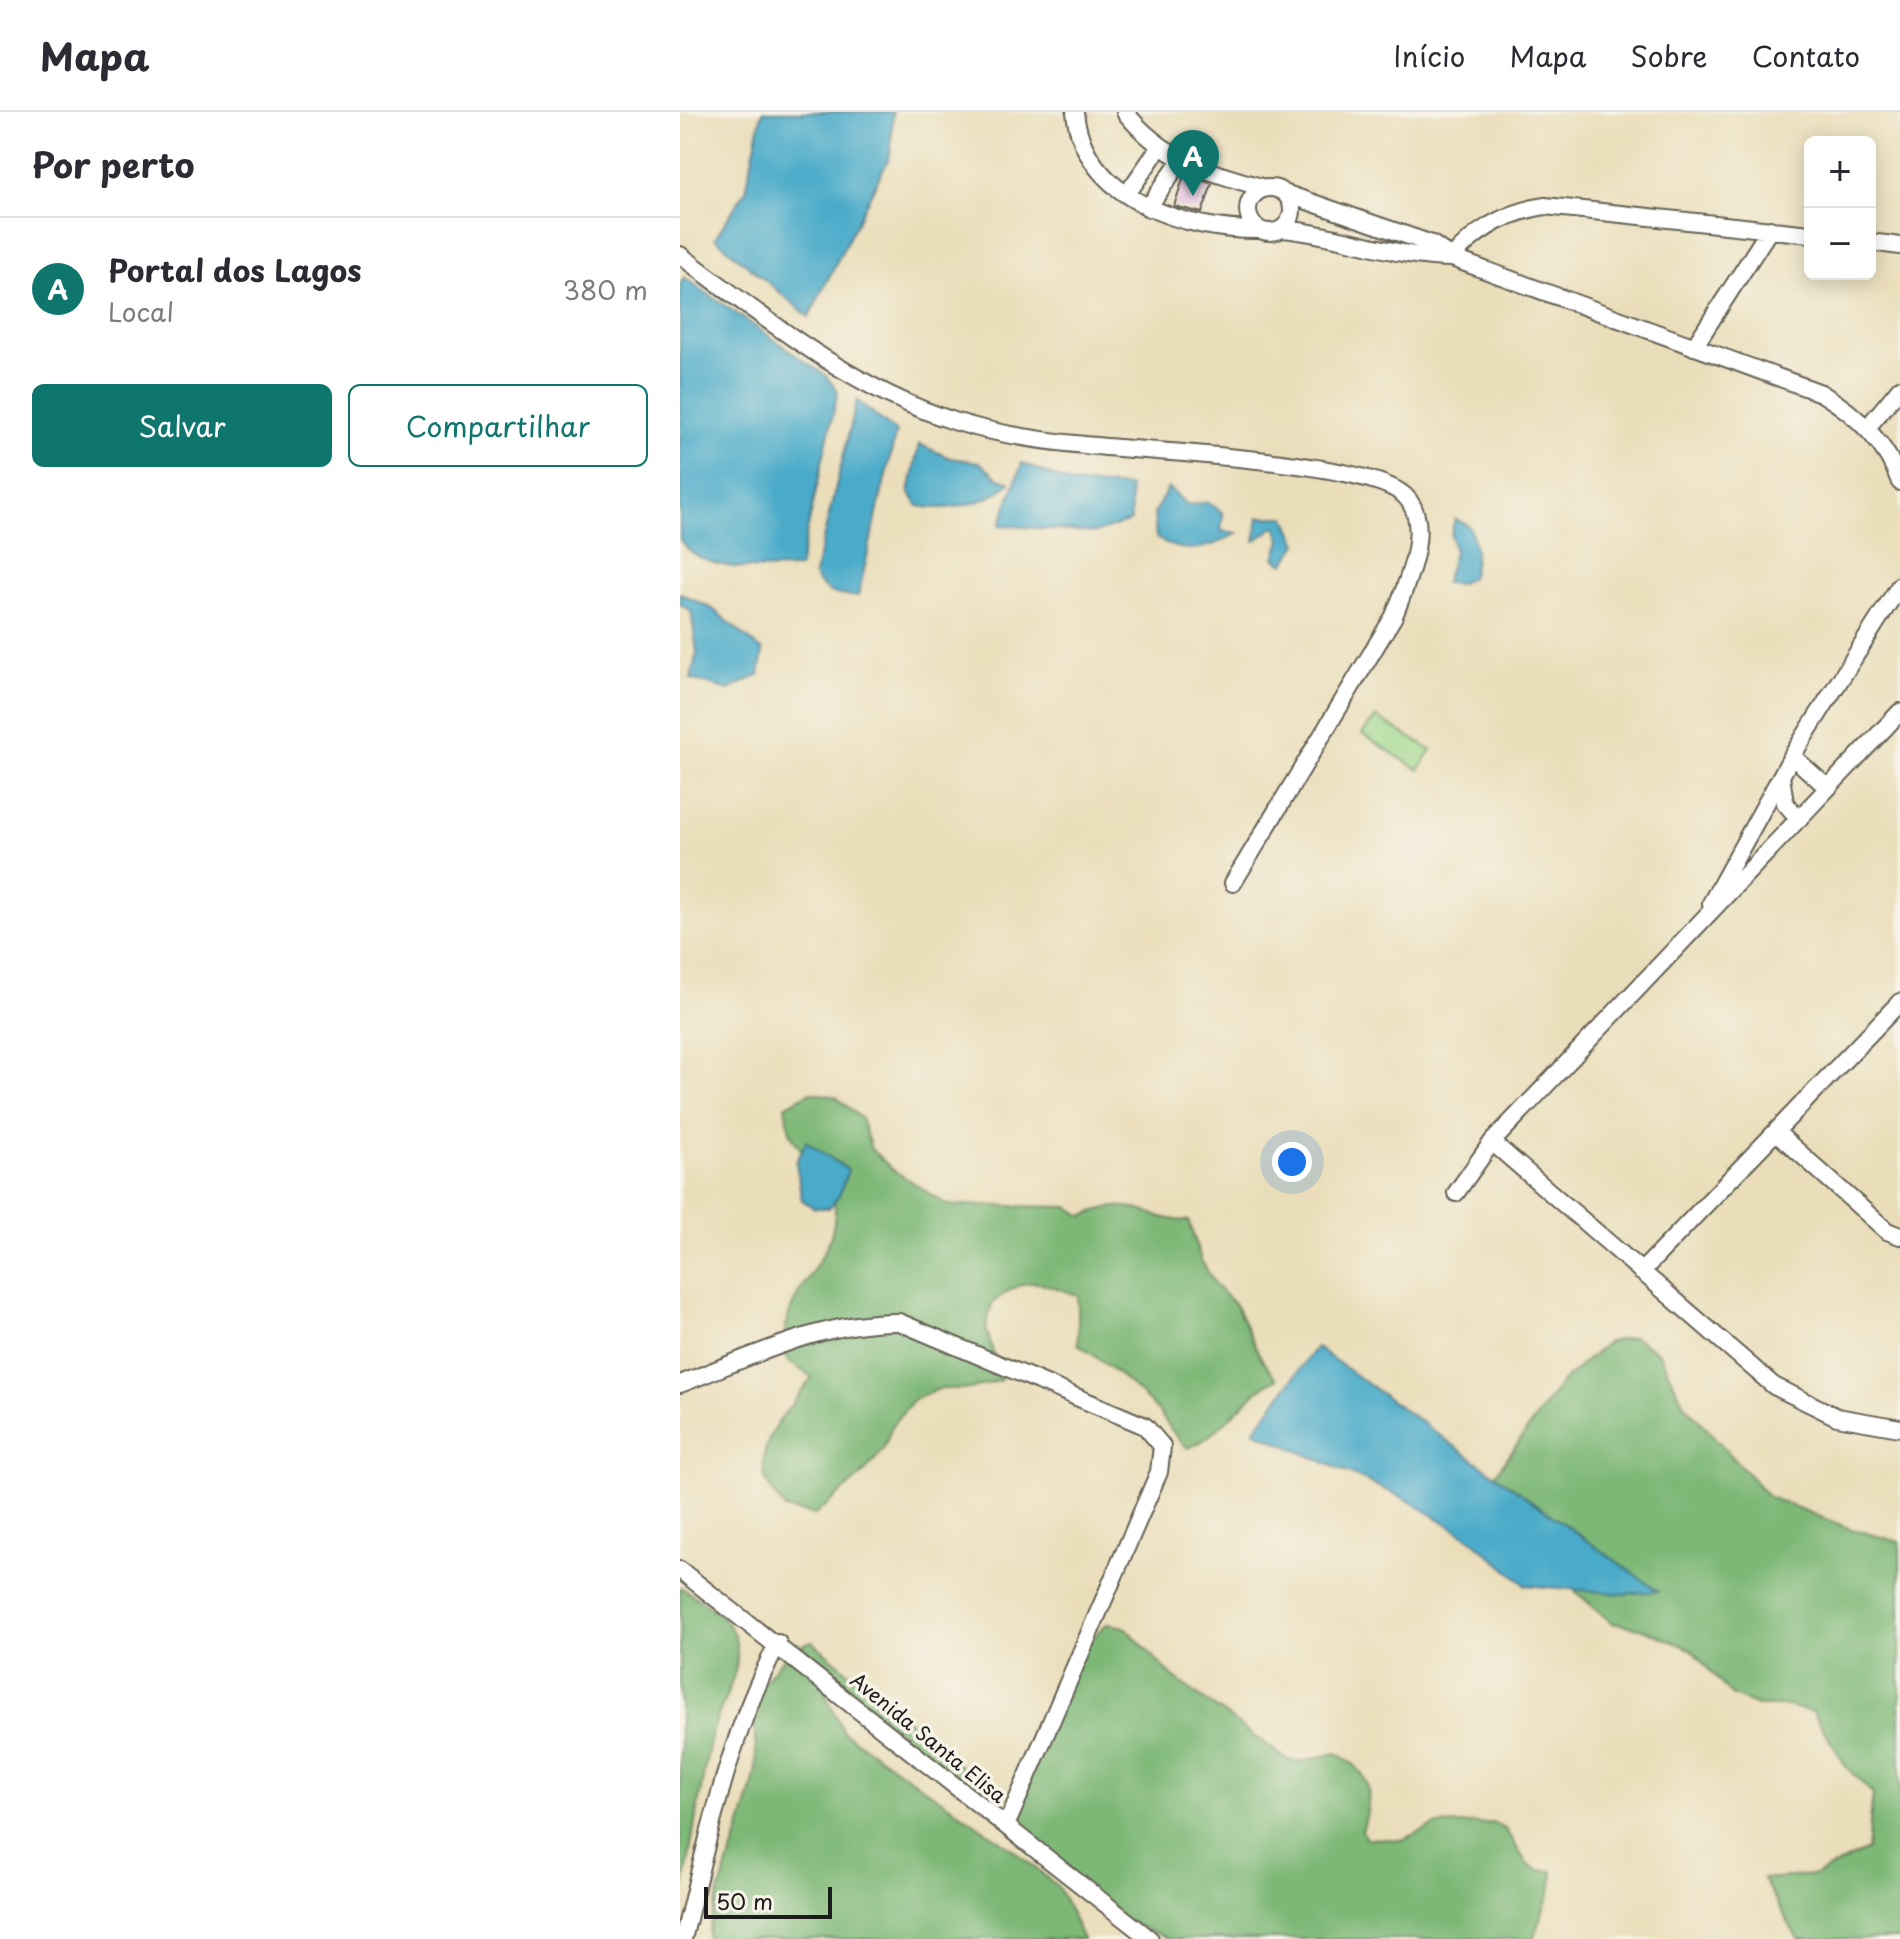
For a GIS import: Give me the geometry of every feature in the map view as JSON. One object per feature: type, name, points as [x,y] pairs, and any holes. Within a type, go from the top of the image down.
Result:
[{"type":"street","points":[[1075,112],[1085,148],[1104,174],[1148,208],[1208,228],[1283,229],[1336,235],[1427,258],[1452,258],[1486,226],[1513,213],[1545,206],[1804,233]]},
{"type":"street","points":[[1125,112],[1159,148],[1180,161],[1432,244],[1452,258],[1821,393],[1867,428],[1890,459],[1900,482]]},
{"type":"street","points":[[1127,194],[1159,148]]},
{"type":"street","points":[[1148,208],[1180,161]]},
{"type":"street","points":[[1260,230],[1250,219],[1249,204],[1265,188]]},
{"type":"street","points":[[1283,229],[1292,216],[1287,194]]},
{"type":"street","points":[[1694,347],[1770,229]]},
{"type":"street","points":[[1876,243],[1900,246]]},
{"type":"street","points":[[680,255],[769,321],[856,375],[910,405],[957,422],[1062,443],[1325,469],[1392,485],[1407,497],[1416,511],[1416,548],[1413,570],[1394,616],[1233,883]]},
{"type":"street","points":[[1867,428],[1900,388]]},
{"type":"street","points":[[1700,923],[1792,756],[1900,588]]},
{"type":"street","points":[[1456,1193],[1492,1142],[1900,712]]},
{"type":"street","points":[[1792,756],[1828,788]]},
{"type":"street","points":[[1781,776],[1785,803],[1799,819]]},
{"type":"street","points":[[1641,1272],[1900,1002]]},
{"type":"street","points":[[1776,1132],[1887,1231],[1900,1236]]},
{"type":"street","points":[[1492,1142],[1784,1392],[1837,1417],[1900,1428]]},
{"type":"street","points":[[680,1384],[804,1337],[860,1322],[899,1322],[1145,1426],[1162,1446],[1159,1472],[1006,1826]]},
{"type":"street","name":"Avenida Santa Elisa","points":[[680,1570],[778,1643],[1150,1939]]},
{"type":"street","points":[[683,1939],[717,1804],[755,1685],[778,1643]]},
{"type":"green space","points":[[1376,717],[1431,750],[1419,770],[1362,734]]},
{"type":"green space","points":[[811,1092],[836,1097],[861,1118],[871,1149],[892,1169],[947,1205],[1069,1207],[1083,1216],[1128,1207],[1173,1220],[1189,1221],[1201,1260],[1216,1286],[1236,1306],[1261,1358],[1277,1379],[1253,1395],[1212,1434],[1188,1448],[1147,1400],[1078,1344],[1078,1295],[1042,1284],[1025,1283],[992,1303],[986,1328],[1001,1380],[970,1389],[939,1389],[914,1399],[893,1424],[883,1450],[862,1475],[815,1515],[785,1509],[766,1481],[766,1448],[778,1423],[812,1377],[787,1361],[785,1336],[796,1297],[826,1248],[833,1229],[835,1208],[829,1185],[795,1141],[788,1125],[785,1106]]},
{"type":"green space","points":[[1634,1337],[1659,1353],[1684,1404],[1769,1497],[1851,1529],[1900,1542],[1900,1939],[1798,1939],[1763,1879],[1816,1875],[1867,1850],[1873,1794],[1847,1768],[1813,1712],[1787,1706],[1757,1706],[1731,1695],[1691,1649],[1640,1628],[1612,1623],[1528,1550],[1489,1483],[1562,1382],[1608,1342]]},
{"type":"green space","points":[[680,1587],[706,1603],[728,1624],[736,1642],[737,1654],[733,1678],[711,1737],[680,1908]]},
{"type":"green space","points":[[1107,1624],[1125,1627],[1173,1677],[1286,1759],[1299,1762],[1336,1753],[1358,1768],[1369,1796],[1362,1832],[1366,1838],[1402,1840],[1436,1825],[1493,1823],[1505,1829],[1527,1864],[1538,1870],[1553,1871],[1552,1886],[1533,1939],[1169,1939],[1122,1919],[1033,1843],[1015,1817],[1029,1743],[1074,1665]]},
{"type":"green space","points":[[812,1641],[990,1794],[968,1784],[850,1694],[825,1693],[843,1732],[1011,1848],[1058,1887],[1083,1939],[707,1939],[755,1775],[754,1714],[757,1695],[780,1662]]},
{"type":"water","points":[[762,112],[893,112],[890,156],[809,317],[715,238],[746,190]]},
{"type":"water","points":[[684,277],[825,375],[838,391],[799,568],[718,564],[690,551],[680,540],[680,285]]},
{"type":"water","points":[[857,400],[896,432],[858,596],[851,596],[828,591],[814,576]]},
{"type":"water","points":[[919,444],[950,458],[979,462],[998,478],[1010,482],[980,501],[955,507],[918,506],[909,492]]},
{"type":"water","points":[[1022,463],[1070,483],[1130,487],[1131,521],[1094,533],[1000,525]]},
{"type":"water","points":[[1168,488],[1188,505],[1208,502],[1223,513],[1221,531],[1237,533],[1197,549],[1176,547],[1156,538],[1154,513]]},
{"type":"water","points":[[1259,517],[1286,517],[1298,544],[1284,564],[1275,558],[1281,540],[1276,526],[1255,541]]},
{"type":"water","points":[[1455,519],[1469,526],[1475,552],[1471,578],[1458,584],[1445,583],[1454,552],[1451,534]]},
{"type":"water","points":[[680,593],[713,609],[763,651],[759,675],[729,690],[691,679],[697,652],[691,611],[680,604]]},
{"type":"water","points":[[806,1141],[848,1170],[839,1196],[829,1208],[814,1208],[802,1200],[796,1163]]},
{"type":"water","points":[[1316,1347],[1658,1591],[1624,1594],[1525,1585],[1469,1537],[1404,1498],[1254,1431]]},
{"type":"building","points":[[1185,173],[1212,184],[1202,213],[1174,206]]},
{"type":"place","name":"Portal dos Lagos","points":[[1193,196]]}]
